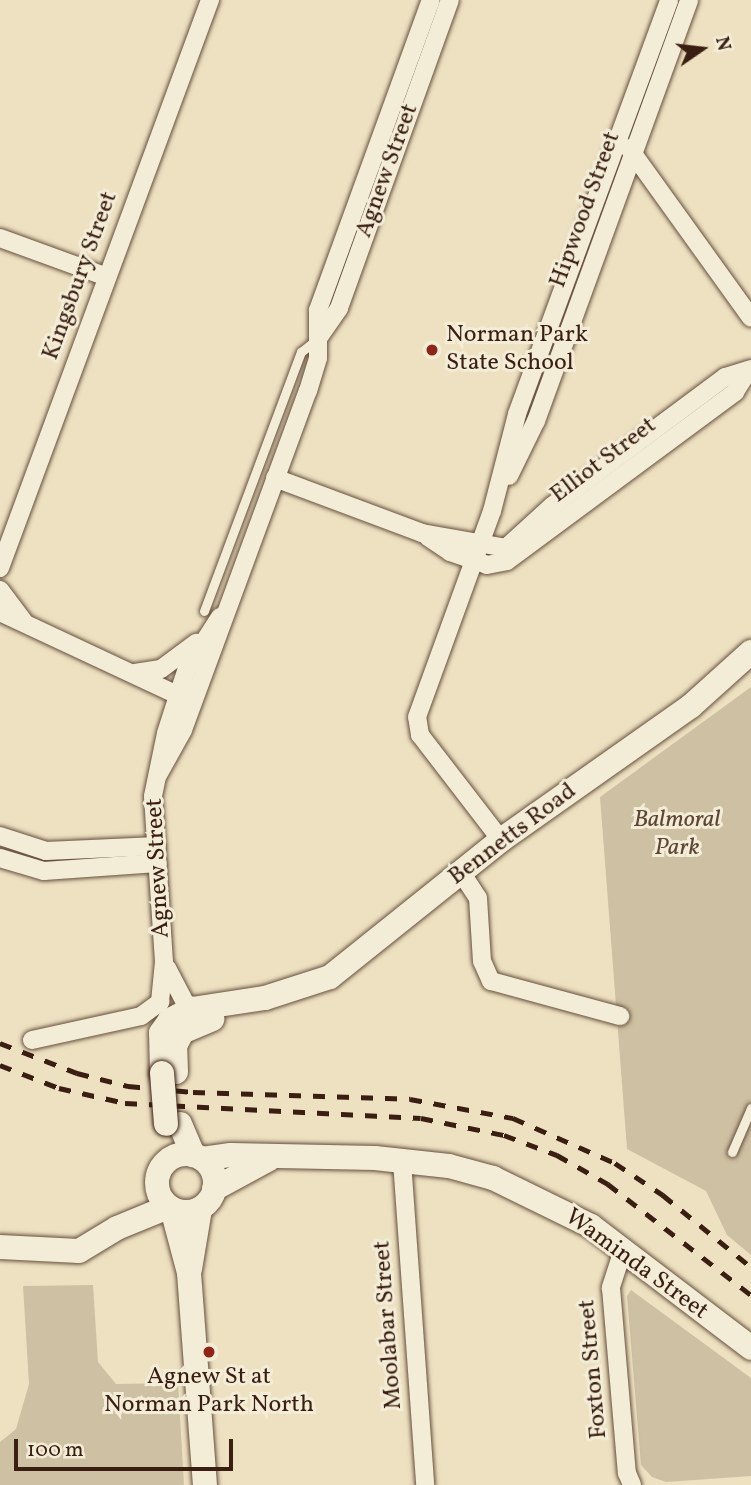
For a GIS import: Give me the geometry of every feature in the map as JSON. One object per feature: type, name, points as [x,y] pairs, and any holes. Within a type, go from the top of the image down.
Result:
[{"type":"main road","name":"Bennetts Road","points":[[169,1073],[176,1044],[187,1027],[330,977],[501,840],[691,706],[747,662]]},
{"type":"main road","name":"Bennetts Road","points":[[162,1171],[173,1124],[162,1028],[189,1010],[265,998]]},
{"type":"main road","name":"Bennetts Road","points":[[173,1124],[197,1157]]},
{"type":"main road","name":"Waminda Street","points":[[197,1157],[218,1155],[402,1161],[449,1166],[493,1178],[555,1206],[623,1250],[751,1348]]},
{"type":"main road","points":[[117,1228],[125,1212],[162,1171],[197,1157],[212,1172],[214,1189]]},
{"type":"main road","points":[[189,1273],[200,1209],[214,1189],[269,1158]]},
{"type":"main road","points":[[162,1171],[189,1273],[205,1485]]},
{"type":"main road","points":[[0,1248],[73,1252],[94,1245],[117,1228],[170,1208],[200,1209]]},
{"type":"street","name":"Kingsbury Street","points":[[0,568],[209,0]]},
{"type":"street","name":"Agnew Street","points":[[158,775],[183,730],[318,361],[318,310],[431,0]]},
{"type":"street","name":"Agnew Street","points":[[319,337],[339,308],[450,0]]},
{"type":"street","name":"Hipwood Street","points":[[501,840],[417,726],[492,511],[517,414],[669,0]]},
{"type":"street","name":"Hipwood Street","points":[[492,511],[536,421],[689,0]]},
{"type":"street","points":[[617,140],[634,151],[751,318]]},
{"type":"street","points":[[0,238],[107,277]]},
{"type":"street","name":"Elliot Street","points":[[275,478],[500,564],[530,546],[735,392],[750,370]]},
{"type":"street","points":[[0,590],[28,628]]},
{"type":"street","name":"Agnew Street","points":[[32,1040],[154,1010],[162,996],[164,962],[153,796],[177,695],[194,653],[231,599]]},
{"type":"street","points":[[0,612],[28,628],[177,695]]},
{"type":"street","points":[[132,673],[161,669],[208,632]]},
{"type":"street","points":[[0,836],[46,852],[111,857]]},
{"type":"street","points":[[0,858],[38,871],[111,857],[157,854]]},
{"type":"street","points":[[461,872],[478,898],[482,961],[491,981],[620,1016]]},
{"type":"street","name":"Agnew Street","points":[[164,962],[189,1010]]},
{"type":"street","name":"Moolabar Street","points":[[402,1161],[425,1485]]},
{"type":"street","name":"Foxton Street","points":[[623,1250],[611,1288],[627,1473],[632,1485]]},
{"type":"lane","name":"Agnew Street","points":[[204,611],[301,352],[319,337]]},
{"type":"lane","points":[[732,1152],[751,1108]]},
{"type":"green space","name":"Balmoral Park","points":[[751,687],[751,1255],[727,1235],[706,1191],[627,1149],[600,797]]},
{"type":"green space","points":[[93,1285],[98,1362],[116,1384],[178,1383],[184,1485],[0,1485],[0,1442],[16,1429],[29,1384],[23,1286]]},
{"type":"green space","points":[[631,1290],[751,1378],[751,1476],[666,1482],[652,1477],[641,1465],[627,1296]]},
{"type":"railway","points":[[0,1043],[77,1073],[128,1086],[193,1092],[410,1099],[513,1118],[615,1163],[663,1195],[751,1267]]},
{"type":"railway","points":[[0,1065],[59,1088],[125,1103],[421,1118],[504,1135],[557,1155],[608,1184],[751,1295]]},
{"type":"place","name":"Norman Park State School","points":[[432,350]]},
{"type":"place","name":"Agnew St at Norman Park North","points":[[209,1352]]}]
